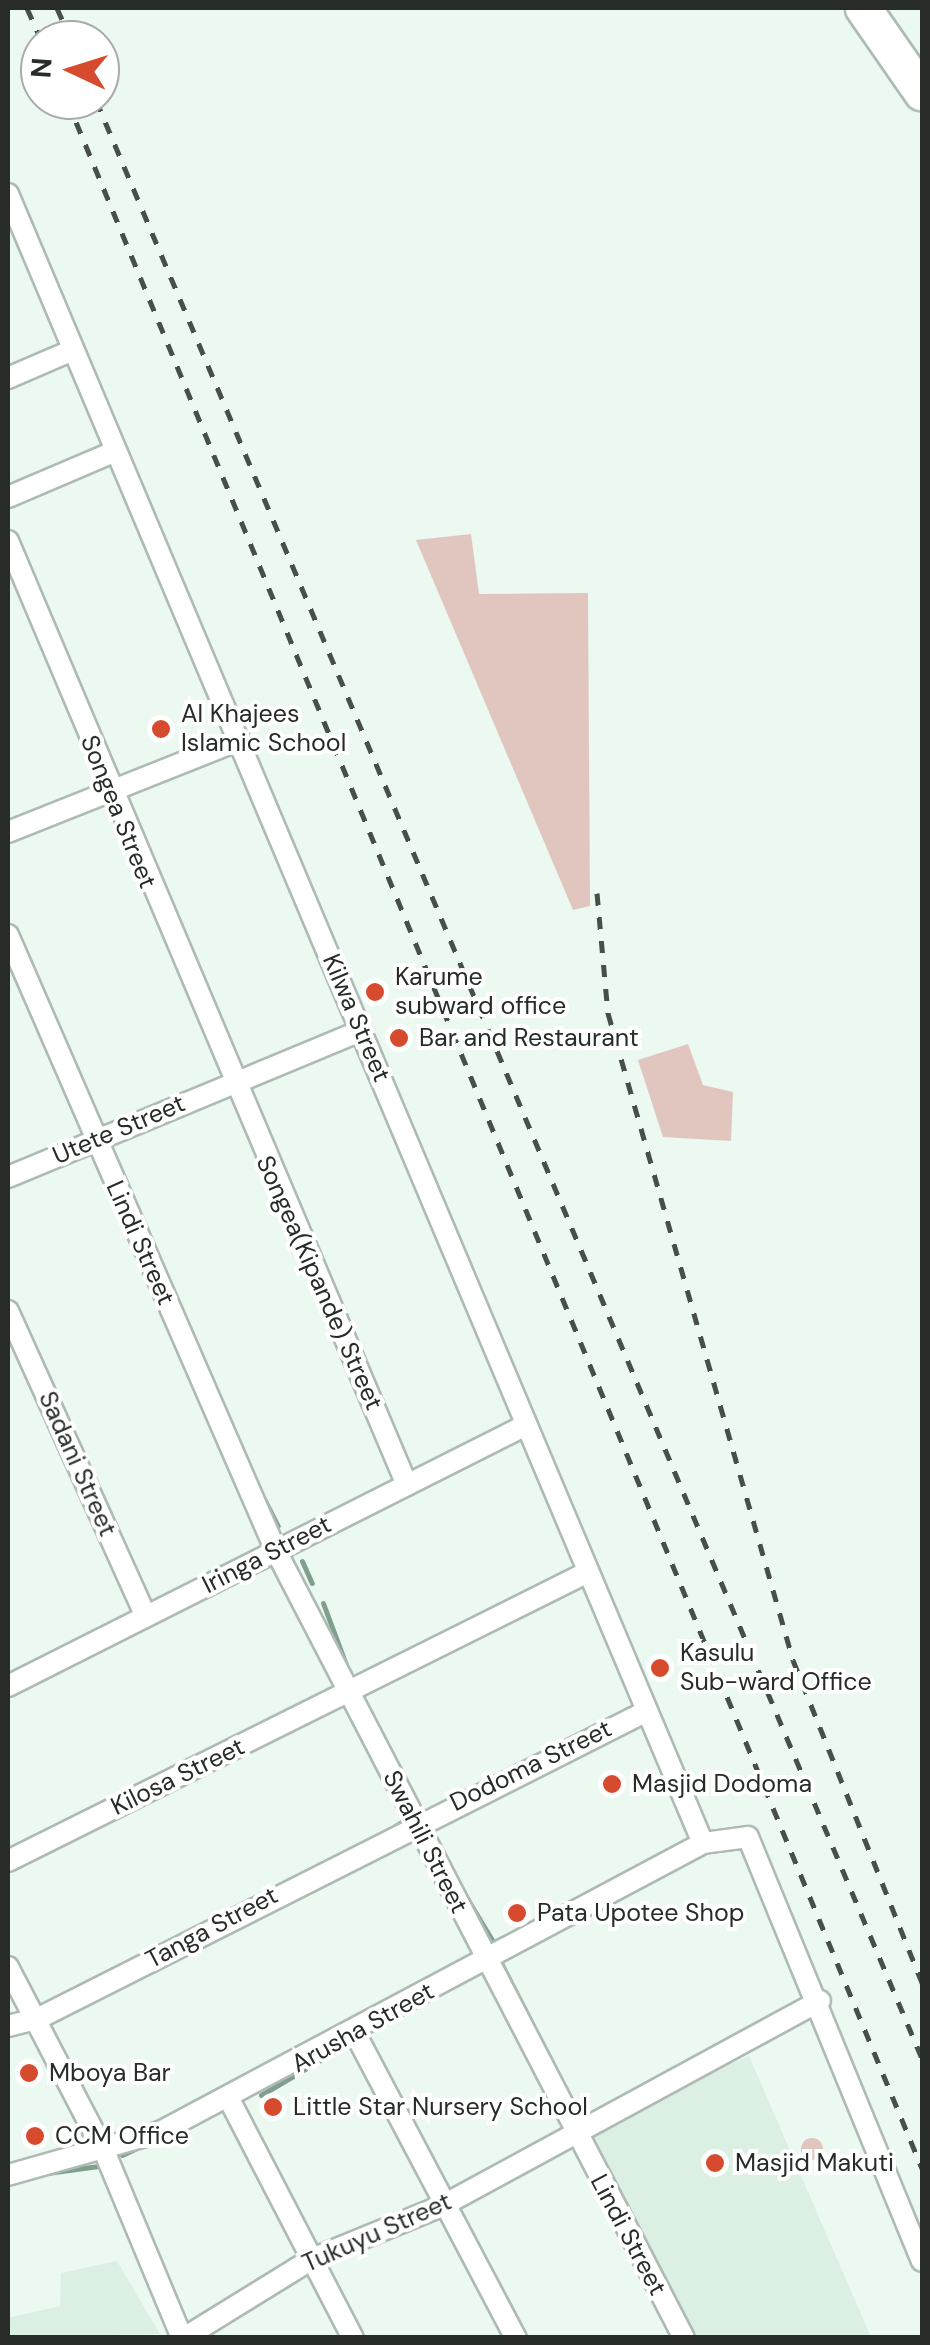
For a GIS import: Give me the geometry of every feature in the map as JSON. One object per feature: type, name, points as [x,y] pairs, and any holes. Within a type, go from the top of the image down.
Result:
[{"type":"highway","points":[[863,8],[922,93]]},
{"type":"street","name":"Kilwa Street","points":[[8,194],[702,1843]]},
{"type":"street","points":[[8,255],[30,246]]},
{"type":"street","points":[[8,378],[72,350]]},
{"type":"street","points":[[8,497],[116,451]]},
{"type":"street","name":"Songea Street","points":[[8,541],[230,1082]]},
{"type":"street","points":[[8,832],[239,740]]},
{"type":"street","name":"Lindi Street","points":[[8,935],[276,1551]]},
{"type":"street","name":"Utete Street","points":[[8,1177],[230,1082],[362,1032]]},
{"type":"street","name":"Songea(Kipande) Street","points":[[230,1082],[407,1485]]},
{"type":"street","name":"Sadani Street","points":[[8,1311],[146,1616]]},
{"type":"street","name":"Iringa Street","points":[[8,1686],[526,1424]]},
{"type":"street","name":"Swahili Street","points":[[276,1551],[573,2133]]},
{"type":"street","name":"Kilosa Street","points":[[8,1861],[588,1572]]},
{"type":"street","name":"Dodoma Street","points":[[415,1822],[647,1711]]},
{"type":"street","name":"Tanga Street","points":[[8,2026],[37,2020],[415,1822]]},
{"type":"street","points":[[702,1843],[748,1836],[820,2001],[922,2260]]},
{"type":"street","name":"Arusha Street","points":[[8,2175],[105,2152],[229,2100],[356,2035],[484,1959],[702,1843]]},
{"type":"street","points":[[8,1967],[105,2152],[183,2338]]},
{"type":"street","name":"Tukuyu Street","points":[[183,2338],[312,2259],[442,2206],[820,2001]]},
{"type":"street","points":[[356,2035],[442,2206],[516,2338]]},
{"type":"street","points":[[229,2100],[352,2338]]},
{"type":"street","name":"Lindi Street","points":[[573,2133],[684,2338]]},
{"type":"shaded area","points":[[471,534],[479,594],[588,593],[590,906],[573,910],[416,540]]},
{"type":"shaded area","points":[[688,1044],[703,1085],[733,1092],[731,1141],[663,1137],[638,1060]]},
{"type":"shaded area","points":[[749,2056],[871,2337],[691,2337],[580,2129]]},
{"type":"shaded area","points":[[812,2138],[820,2141],[820,2157],[812,2160],[804,2157],[801,2149],[804,2141]]},
{"type":"shaded area","points":[[117,2261],[160,2334],[8,2337],[8,2318],[60,2306],[61,2273]]},
{"type":"waterway","points":[[264,1499],[278,1526]]},
{"type":"waterway","points":[[302,1561],[312,1583]]},
{"type":"waterway","points":[[323,1603],[346,1665]]},
{"type":"waterway","points":[[404,1777],[416,1805]]},
{"type":"waterway","points":[[389,1830],[409,1817]]},
{"type":"waterway","points":[[269,1891],[335,1858]]},
{"type":"waterway","points":[[465,1895],[495,1945]]},
{"type":"waterway","points":[[500,1961],[551,2061]]},
{"type":"waterway","points":[[261,2095],[351,2042]]},
{"type":"waterway","points":[[122,2155],[137,2148]]},
{"type":"waterway","points":[[47,2173],[99,2166]]},
{"type":"railway","points":[[27,8],[32,20]]},
{"type":"railway","points":[[57,8],[62,20]]},
{"type":"railway","points":[[75,120],[922,2168]]},
{"type":"railway","points":[[104,120],[922,2058]]},
{"type":"railway","points":[[597,893],[608,1013],[793,1660],[922,1983]]},
{"type":"place","name":"Al Khajees Islamic School","points":[[161,729]]},
{"type":"place","name":"Karume subward office","points":[[375,992]]},
{"type":"place","name":"Bar and Restaurant","points":[[399,1038]]},
{"type":"place","name":"Kasulu Sub-ward Office","points":[[660,1668]]},
{"type":"place","name":"Masjid Dodoma","points":[[612,1784]]},
{"type":"place","name":"Pata Upotee Shop","points":[[517,1913]]},
{"type":"place","name":"Mboya Bar","points":[[29,2073]]},
{"type":"place","name":"Little Star Nursery School","points":[[273,2107]]},
{"type":"place","name":"CCM Office","points":[[35,2136]]},
{"type":"place","name":"Masjid Makuti","points":[[715,2163]]}]
